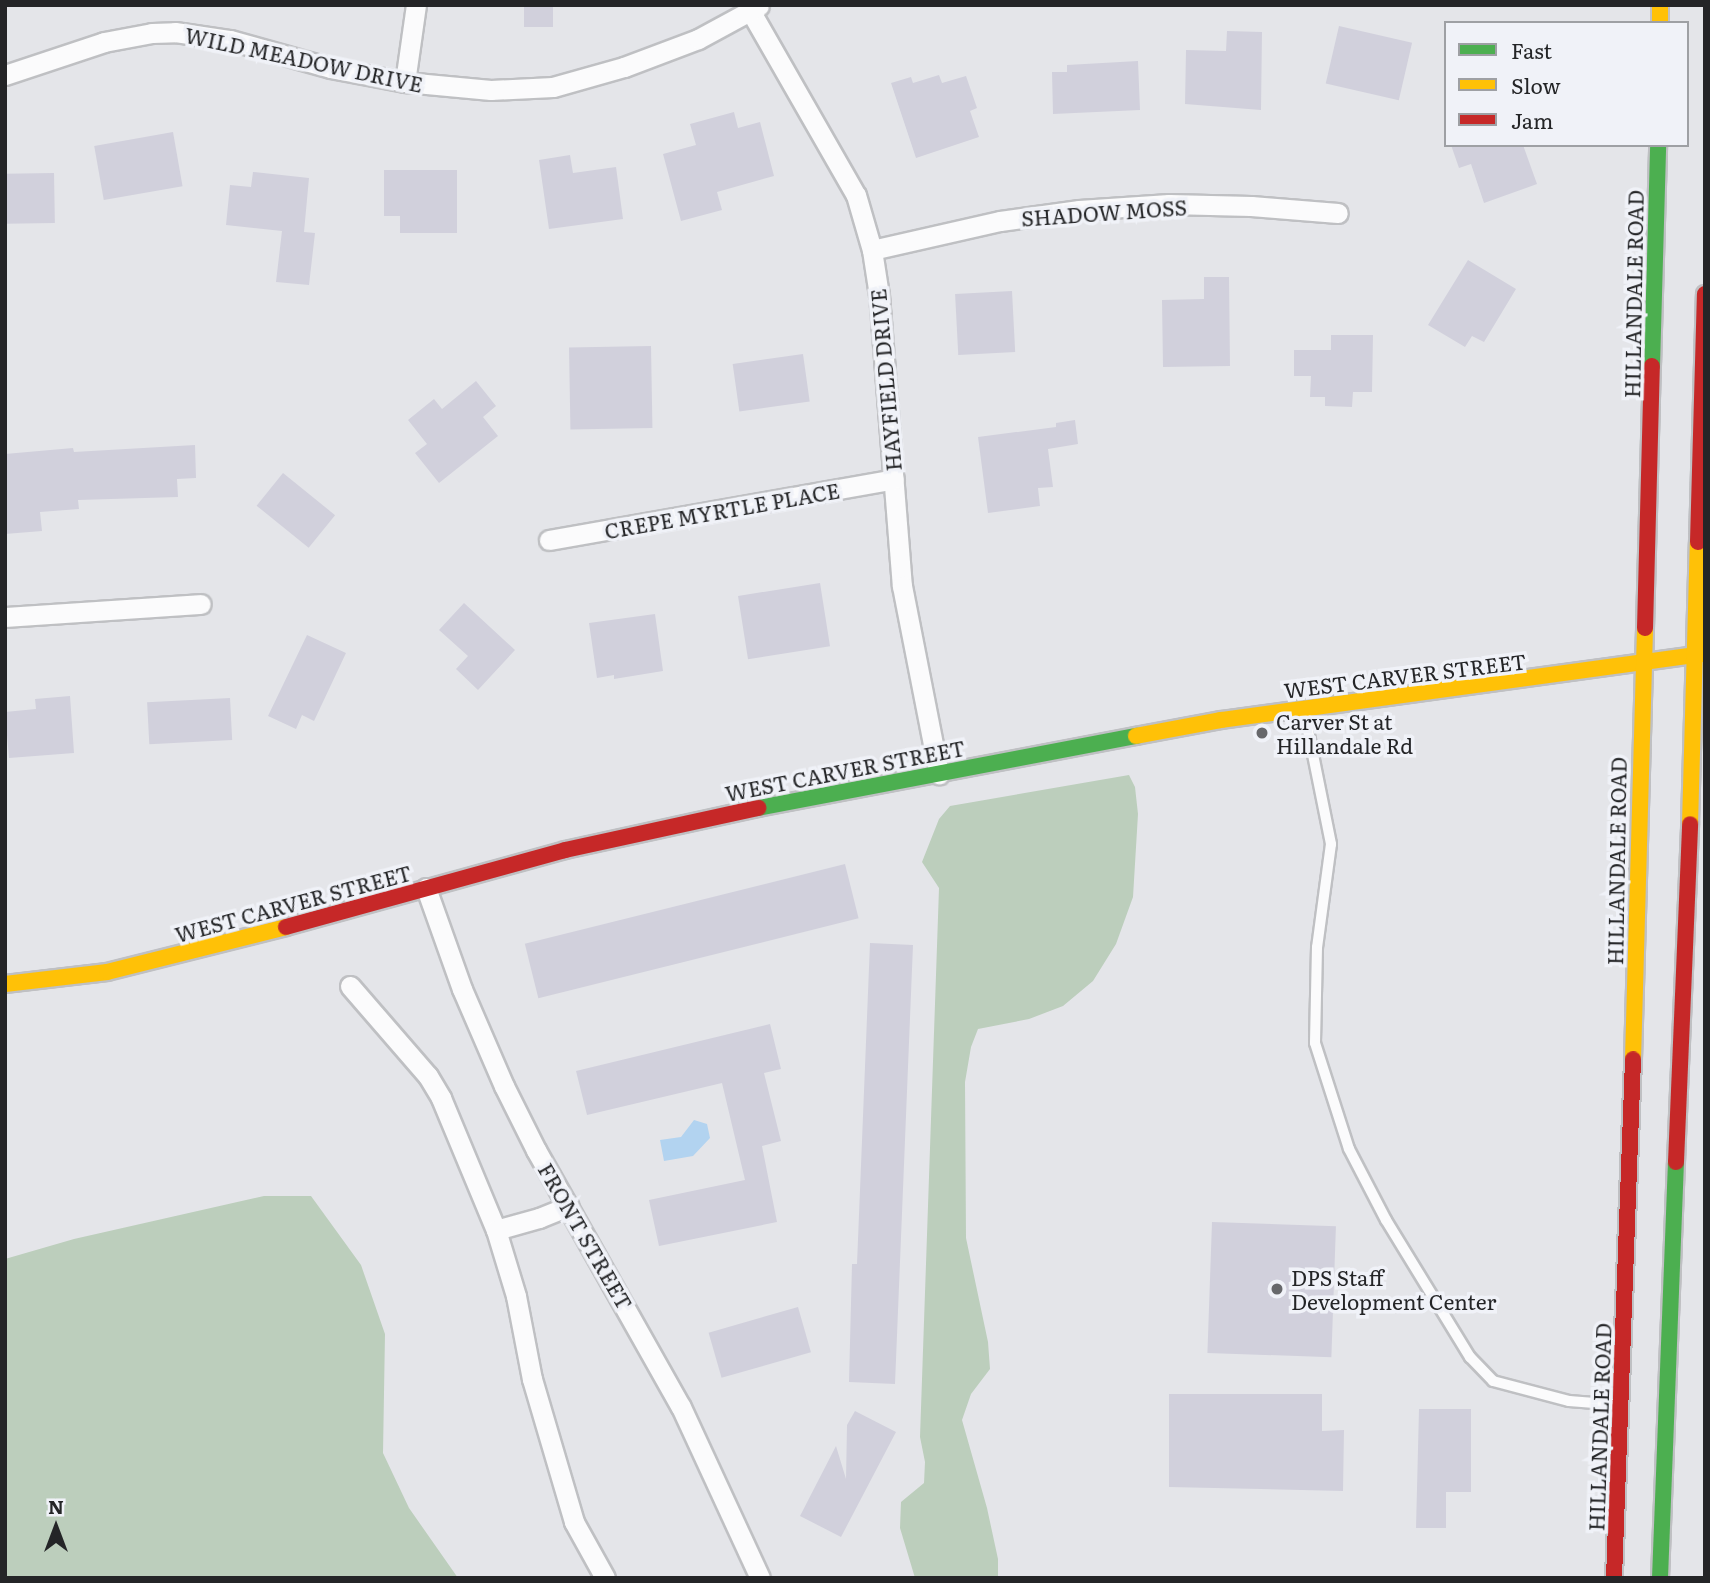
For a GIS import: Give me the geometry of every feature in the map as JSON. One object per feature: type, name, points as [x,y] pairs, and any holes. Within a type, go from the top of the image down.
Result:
[{"type":"street","points":[[405,82],[416,5]]},
{"type":"street","name":"WILD MEADOW DRIVE","points":[[5,75],[104,42],[175,32],[230,40],[330,68],[405,82],[491,90],[552,87],[586,80],[637,63],[698,39],[755,9]]},
{"type":"street","name":"HAYFIELD DRIVE","points":[[755,9],[856,195],[872,250],[907,622],[939,774]]},
{"type":"street","name":"HILLANDALE ROAD","points":[[1614,1578],[1658,147]]},
{"type":"street","name":"SHADOW MOSS","points":[[872,250],[1000,221],[1079,210],[1169,204],[1251,206],[1338,213]]},
{"type":"street","points":[[1660,1578],[1698,766],[1705,294]]},
{"type":"street","name":"CREPE MYRTLE PLACE","points":[[549,540],[894,479]]},
{"type":"street","points":[[5,617],[201,604]]},
{"type":"street","name":"WEST CARVER STREET","points":[[5,984],[107,972],[175,957],[565,850],[741,810],[1221,720],[1642,665],[1700,655]]},
{"type":"street","name":"FRONT STREET","points":[[426,888],[483,1042],[537,1150],[681,1407],[760,1578]]},
{"type":"street","points":[[350,986],[428,1076],[441,1098],[496,1230],[516,1296],[538,1402],[574,1522],[605,1578]]},
{"type":"street","points":[[496,1230],[539,1219],[569,1206]]},
{"type":"lane","points":[[1304,709],[1331,844],[1317,947],[1315,1043],[1349,1149],[1386,1220],[1469,1357],[1493,1381],[1569,1401],[1620,1405]]},
{"type":"green space","points":[[1129,775],[1135,787],[1138,814],[1133,897],[1116,944],[1093,981],[1063,1006],[1029,1019],[978,1029],[971,1047],[965,1082],[966,1238],[988,1342],[990,1369],[971,1394],[962,1420],[987,1508],[998,1559],[998,1578],[915,1578],[900,1528],[901,1502],[924,1483],[925,1462],[920,1437],[939,888],[922,862],[939,819],[950,806]]},
{"type":"green space","points":[[264,1196],[311,1196],[361,1265],[385,1334],[383,1453],[409,1508],[458,1578],[5,1578],[5,1259],[74,1239]]},
{"type":"water","points":[[694,1120],[707,1124],[710,1138],[693,1156],[664,1161],[660,1140],[681,1137]]},
{"type":"building","points":[[524,5],[553,5],[553,27],[524,27]]},
{"type":"building","points":[[1339,26],[1412,43],[1399,100],[1326,83]]},
{"type":"building","points":[[1227,31],[1262,32],[1261,110],[1185,104],[1186,50],[1226,51]]},
{"type":"building","points":[[1138,61],[1140,110],[1053,114],[1052,72],[1067,72],[1067,65]]},
{"type":"building","points":[[939,75],[942,83],[966,76],[977,108],[970,111],[979,137],[916,158],[891,83],[911,77],[913,83]]},
{"type":"building","points":[[734,112],[738,128],[760,122],[774,176],[717,192],[722,210],[681,221],[663,154],[696,145],[690,124]]},
{"type":"building","points":[[173,132],[183,186],[104,200],[94,146]]},
{"type":"building","points":[[1452,147],[1524,147],[1537,184],[1484,203],[1471,164],[1459,168]]},
{"type":"building","points":[[570,155],[573,173],[616,167],[623,219],[549,229],[539,160]]},
{"type":"building","points":[[384,170],[457,170],[457,233],[400,233],[400,216],[384,216]]},
{"type":"building","points":[[253,172],[309,178],[304,232],[315,233],[309,285],[276,282],[282,231],[226,225],[230,185],[251,187]]},
{"type":"building","points":[[54,173],[55,223],[6,224],[5,174]]},
{"type":"building","points":[[1468,260],[1516,289],[1484,342],[1472,336],[1465,347],[1428,325]]},
{"type":"building","points":[[1204,277],[1229,277],[1230,366],[1163,367],[1162,300],[1204,299]]},
{"type":"building","points":[[1012,291],[1015,352],[958,355],[955,294]]},
{"type":"building","points":[[1331,335],[1373,335],[1372,392],[1353,392],[1352,407],[1325,406],[1325,397],[1310,397],[1311,376],[1294,376],[1294,350],[1331,350]]},
{"type":"building","points":[[651,346],[652,428],[570,429],[569,347]]},
{"type":"building","points":[[803,354],[810,402],[739,411],[733,364]]},
{"type":"building","points":[[476,381],[496,406],[483,417],[498,436],[439,483],[415,453],[427,444],[408,420],[434,399],[442,409]]},
{"type":"building","points":[[1075,420],[1078,444],[1048,449],[1053,487],[1038,488],[1040,506],[988,513],[978,437],[1056,427],[1056,423]]},
{"type":"building","points":[[195,445],[196,478],[177,479],[178,497],[78,500],[79,509],[40,512],[42,531],[5,534],[5,454],[73,448],[74,452]]},
{"type":"building","points":[[283,473],[335,515],[309,548],[257,506]]},
{"type":"building","points":[[820,583],[830,646],[748,659],[738,596]]},
{"type":"building","points":[[464,603],[515,650],[478,690],[456,669],[468,656],[439,630]]},
{"type":"building","points":[[655,614],[663,671],[614,679],[614,675],[597,678],[589,623]]},
{"type":"building","points":[[307,635],[346,653],[314,721],[302,715],[296,729],[268,716]]},
{"type":"building","points":[[70,696],[74,753],[9,758],[5,712],[36,709],[35,699]]},
{"type":"building","points":[[230,698],[232,740],[149,744],[147,702]]},
{"type":"building","points":[[845,864],[859,918],[538,998],[525,944]]},
{"type":"building","points":[[870,943],[913,945],[895,1384],[849,1382],[852,1264],[857,1264]]},
{"type":"building","points":[[770,1024],[781,1069],[764,1073],[781,1141],[762,1146],[777,1222],[659,1246],[649,1200],[745,1180],[722,1083],[587,1115],[576,1071]]},
{"type":"building","points":[[1212,1222],[1336,1226],[1331,1357],[1207,1353]]},
{"type":"building","points":[[798,1307],[811,1352],[722,1378],[709,1333]]},
{"type":"building","points":[[1169,1394],[1322,1394],[1322,1431],[1344,1430],[1343,1491],[1169,1487]]},
{"type":"building","points":[[1419,1409],[1471,1409],[1471,1492],[1446,1492],[1446,1528],[1416,1528]]},
{"type":"building","points":[[855,1411],[896,1432],[841,1537],[800,1516],[836,1446],[846,1479],[847,1425]]},
{"type":"traffic: fast","points":[[1652,366],[1658,147]]},
{"type":"traffic: fast","points":[[758,808],[1136,736]]},
{"type":"traffic: fast","points":[[1660,1578],[1676,1162]]},
{"type":"traffic: slow","points":[[1660,5],[1660,21]]},
{"type":"traffic: slow","points":[[1690,824],[1698,542]]},
{"type":"traffic: slow","points":[[1633,1059],[1645,628]]},
{"type":"traffic: slow","points":[[1136,736],[1221,720],[1705,654]]},
{"type":"traffic: slow","points":[[5,984],[107,972],[286,927]]},
{"type":"traffic: jam","points":[[1698,542],[1705,294]]},
{"type":"traffic: jam","points":[[1645,628],[1652,366]]},
{"type":"traffic: jam","points":[[286,927],[565,850],[758,808]]},
{"type":"traffic: jam","points":[[1676,1162],[1690,824]]},
{"type":"traffic: jam","points":[[1614,1578],[1633,1059]]},
{"type":"place","name":"Carver St at Hillandale Rd","points":[[1262,733]]},
{"type":"place","name":"DPS Staff Development Center","points":[[1277,1289]]}]
